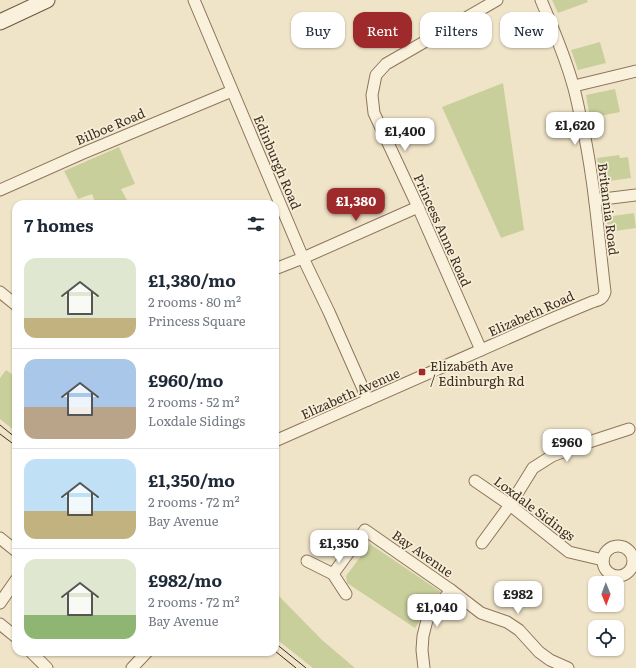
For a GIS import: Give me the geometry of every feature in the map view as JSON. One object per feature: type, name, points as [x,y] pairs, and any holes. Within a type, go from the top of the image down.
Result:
[{"type":"street","points":[[0,22],[47,0]]},
{"type":"street","name":"Edinburgh Road","points":[[194,0],[278,200]]},
{"type":"street","name":"Princess Anne Road","points":[[481,350],[418,207],[374,113],[372,95],[376,75],[386,64],[497,0]]},
{"type":"street","name":"Britannia Road","points":[[541,0],[554,29],[574,86],[584,133],[595,200],[605,292],[604,297],[592,302]]},
{"type":"street","points":[[574,86],[636,71]]},
{"type":"street","name":"Bilboe Road","points":[[0,190],[81,154],[232,91]]},
{"type":"street","points":[[595,200],[636,195]]},
{"type":"street","name":"Edinburgh Road","points":[[279,202],[303,258],[368,400]]},
{"type":"street","points":[[279,268],[418,207]]},
{"type":"street","points":[[0,292],[12,302]]},
{"type":"street","name":"Elizabeth Road","points":[[481,350],[592,302]]},
{"type":"street","name":"Elizabeth Avenue","points":[[279,439],[481,350]]},
{"type":"street","points":[[482,543],[510,505],[533,468],[552,456],[629,429]]},
{"type":"street","name":"Loxdale Sidings","points":[[475,481],[510,505],[569,552],[603,560]]},
{"type":"street","name":"Bay Avenue","points":[[333,574],[365,530],[451,590],[481,613],[507,622],[519,630],[539,652],[550,660],[568,668]]},
{"type":"street","points":[[0,538],[12,548]]},
{"type":"street","points":[[619,546],[623,547],[633,556],[634,570],[622,576],[611,575],[606,571],[603,560],[604,555],[610,548],[619,546]]},
{"type":"street","points":[[308,561],[333,574],[346,594]]},
{"type":"street","points":[[0,603],[12,586]]},
{"type":"street","points":[[424,668],[422,650],[423,636],[427,620],[451,590]]},
{"type":"street","points":[[0,624],[12,634]]},
{"type":"street","points":[[35,656],[47,668]]},
{"type":"street","points":[[132,668],[143,656]]},
{"type":"green space","points":[[552,0],[587,0],[588,2],[558,13]]},
{"type":"green space","points":[[600,42],[606,63],[578,70],[571,50]]},
{"type":"green space","points":[[503,83],[524,230],[501,238],[442,107]]},
{"type":"green space","points":[[615,89],[620,112],[590,118],[586,95]]},
{"type":"green space","points":[[119,147],[135,184],[121,189],[127,200],[94,200],[92,194],[78,199],[64,171]]},
{"type":"green space","points":[[619,155],[620,158],[628,157],[631,178],[601,182],[597,158]]},
{"type":"green space","points":[[634,213],[636,228],[608,232],[606,217]]},
{"type":"green space","points":[[6,370],[12,374],[12,429],[0,419],[0,378]]},
{"type":"green space","points":[[370,544],[441,592],[415,628],[347,583],[346,576]]},
{"type":"green space","points":[[279,596],[322,640],[355,668],[313,668],[279,641]]},
{"type":"tram line","points":[[0,425],[12,435]]},
{"type":"tram line","points":[[0,434],[12,443]]},
{"type":"tram line","points":[[279,646],[306,668]]},
{"type":"tram line","points":[[279,654],[296,668]]},
{"type":"place","name":"Elizabeth Ave / Edinburgh Rd","points":[[422,372]]}]
